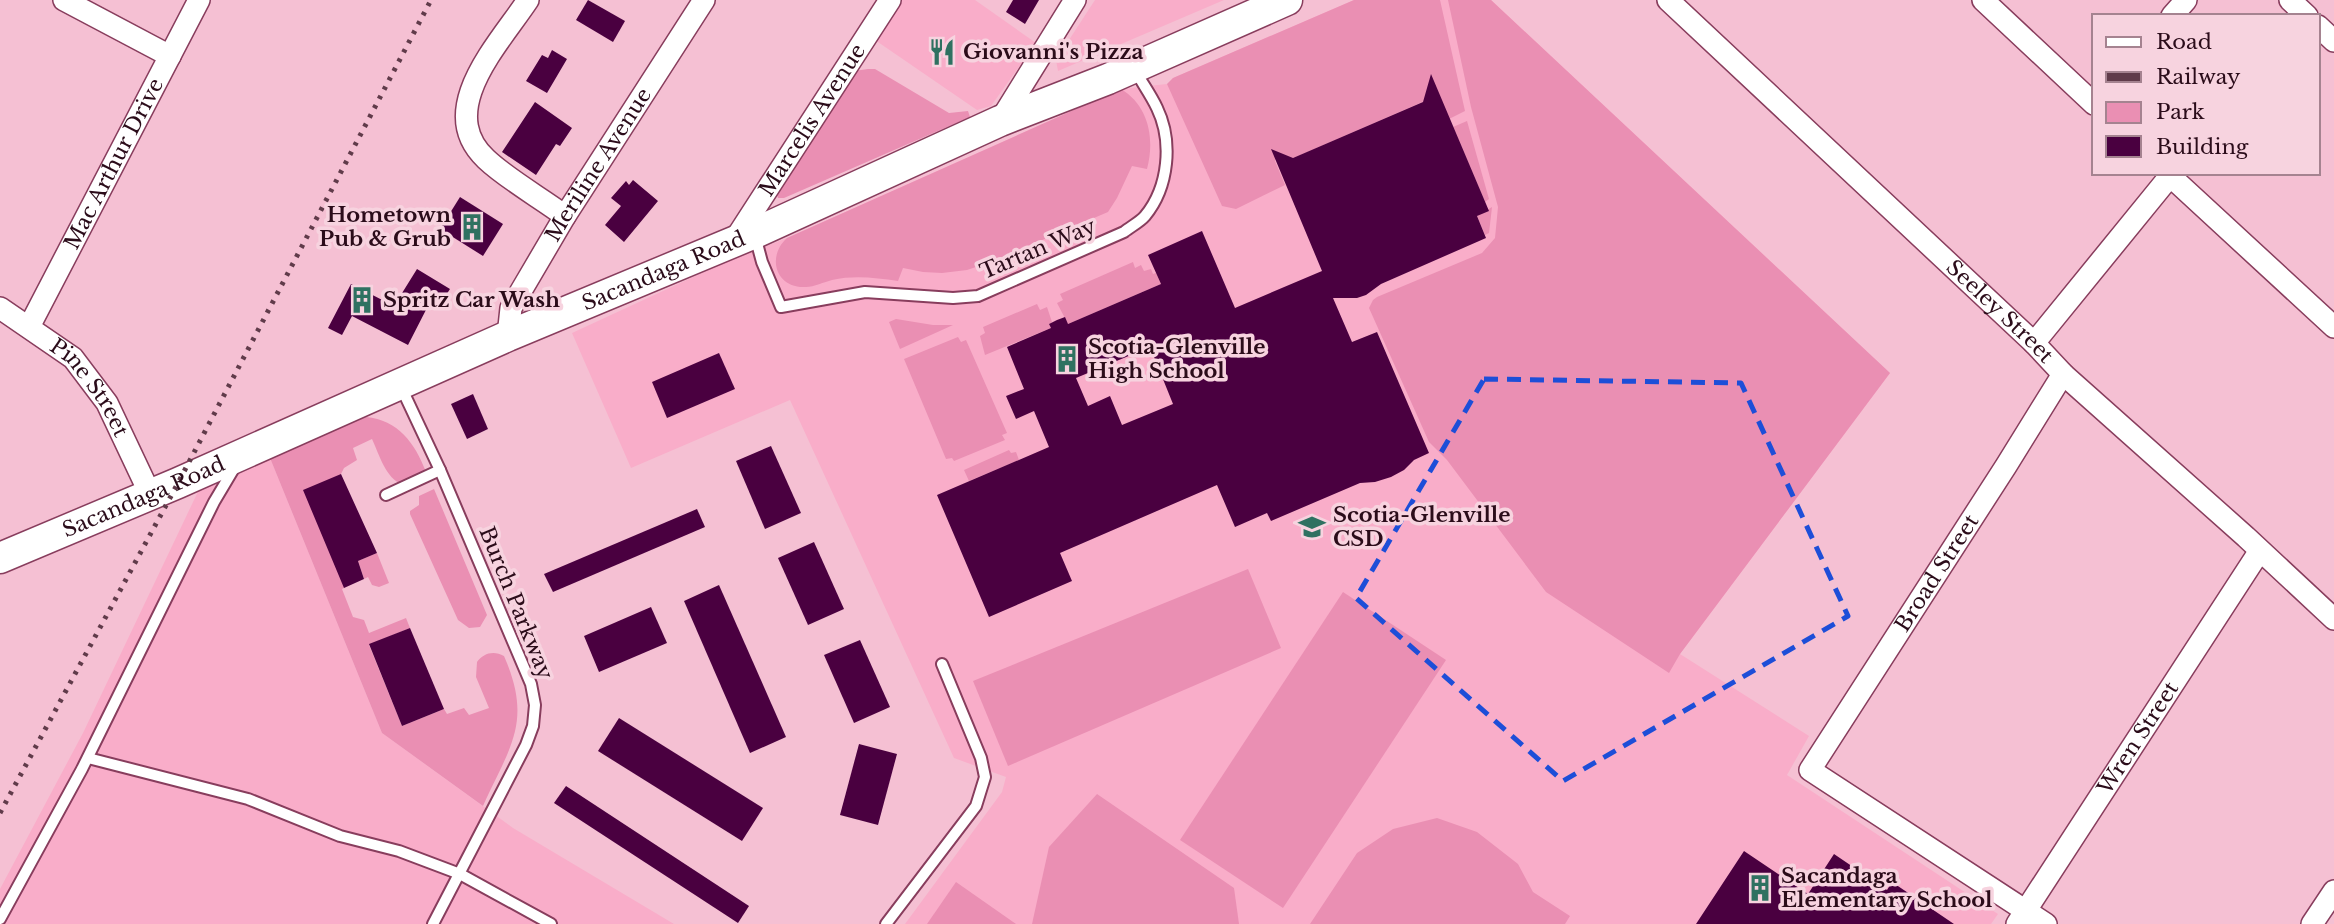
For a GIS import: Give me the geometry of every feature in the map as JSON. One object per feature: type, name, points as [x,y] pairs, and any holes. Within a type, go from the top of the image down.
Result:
[{"type":"main road","name":"Sacandaga Road","points":[[0,558],[508,336],[745,237],[1000,121],[1133,68],[1287,0]]},
{"type":"street","points":[[64,0],[170,56]]},
{"type":"street","name":"Mac Arthur Drive","points":[[29,327],[199,0]]},
{"type":"street","points":[[528,0],[476,77],[466,109],[467,127],[475,147],[487,161],[565,216]]},
{"type":"street","name":"Meriline Avenue","points":[[508,336],[511,308],[565,216],[704,0]]},
{"type":"street","name":"Marcelis Avenue","points":[[745,237],[890,0]]},
{"type":"street","points":[[1000,121],[1074,0]]},
{"type":"street","name":"Seeley Street","points":[[1668,0],[2034,343],[2063,374],[2246,537],[2334,620]]},
{"type":"street","points":[[1983,0],[2092,101]]},
{"type":"street","points":[[2174,14],[2186,0]]},
{"type":"street","points":[[2290,0],[2305,14]]},
{"type":"street","points":[[2320,28],[2334,41]]},
{"type":"street","points":[[2034,343],[2168,175],[2334,327]]},
{"type":"street","name":"Pine Street","points":[[0,308],[73,358],[107,403],[150,494]]},
{"type":"street","name":"Broad Street","points":[[2021,918],[1810,770],[2063,374]]},
{"type":"street","name":"Wren Street","points":[[2021,918],[2259,552]]},
{"type":"street","points":[[2312,924],[2334,891]]},
{"type":"street","points":[[2021,918],[2046,924]]},
{"type":"lane","name":"Tartan Way","points":[[745,237],[762,262],[781,307],[840,294],[865,292],[953,298],[978,296],[1124,232],[1145,217],[1165,173],[1167,142],[1158,109],[1133,68]]},
{"type":"lane","name":"Burch Parkway","points":[[401,385],[531,684],[535,705],[533,726],[526,745],[433,924]]},
{"type":"lane","points":[[0,919],[88,758],[214,502],[243,454]]},
{"type":"lane","points":[[386,495],[440,470]]},
{"type":"lane","points":[[886,924],[976,806],[985,777],[981,758],[942,664]]},
{"type":"lane","points":[[88,758],[248,799],[340,836],[399,851],[460,874],[551,924]]},
{"type":"highlighted area","points":[[1484,379],[1741,383],[1848,616],[1563,781],[1356,598]]},
{"type":"shaded area","points":[[902,0],[975,0],[1036,43],[991,106],[977,110],[875,40]]},
{"type":"shaded area","points":[[1095,0],[1224,0],[1058,71],[1056,60]]},
{"type":"shaded area","name":"Scotia-Glenville CSD","points":[[1354,0],[1491,0],[1890,373],[1680,654],[1809,736],[1787,775],[1998,914],[1991,924],[905,924],[1002,792],[1006,777],[954,758],[790,400],[631,468],[572,333],[730,260],[787,238],[1121,89],[1167,84],[1173,78]]},
{"type":"shaded area","points":[[270,458],[382,733],[513,828],[674,924],[0,924],[0,889],[83,733],[204,479]]},
{"type":"green space","points":[[1354,0],[1440,0],[1465,111],[1449,119],[1427,100],[1289,160],[1276,157],[1275,161],[1285,185],[1236,209],[1222,206],[1167,84],[1173,78]]},
{"type":"green space","points":[[1448,0],[1491,0],[1890,373],[1680,654],[1669,673],[1546,592],[1447,460],[1429,442],[1369,308],[1377,297],[1482,253],[1495,238],[1498,207],[1471,107]]},
{"type":"green space","points":[[875,69],[949,113],[968,111],[970,117],[784,198],[778,198],[776,192],[854,71]]},
{"type":"green space","points":[[1121,89],[1138,104],[1144,114],[1150,135],[1149,158],[1147,169],[1132,166],[1108,212],[967,270],[942,273],[903,268],[898,281],[849,278],[806,287],[787,283],[777,270],[777,254],[787,238]]},
{"type":"green space","points":[[1467,121],[1489,199],[1485,202],[1453,127]]},
{"type":"green space","points":[[1492,207],[1489,233],[1485,235],[1477,216]]},
{"type":"green space","points":[[1133,262],[1135,268],[1141,265],[1144,271],[1151,269],[1161,284],[1068,324],[1057,303],[1063,300],[1060,294]]},
{"type":"green space","points":[[1037,304],[1040,310],[1047,307],[1052,322],[1049,324],[1051,328],[985,355],[980,336],[985,333],[983,327]]},
{"type":"green space","points":[[896,319],[953,325],[900,349],[889,322]]},
{"type":"green space","points":[[958,337],[961,342],[966,340],[1007,433],[1002,435],[1005,440],[954,461],[952,458],[946,459],[904,359]]},
{"type":"green space","points":[[366,417],[387,423],[404,435],[426,472],[402,484],[387,472],[372,439],[353,448],[357,460],[344,468],[341,474],[342,589],[353,617],[364,620],[369,633],[406,618],[410,628],[369,645],[402,726],[444,709],[447,714],[464,708],[469,715],[489,708],[476,677],[477,662],[489,653],[504,656],[513,679],[517,717],[509,750],[483,806],[382,733],[270,458]]},
{"type":"green space","points":[[1009,450],[1011,453],[1016,452],[1019,460],[969,481],[964,470]]},
{"type":"green space","points":[[434,489],[487,615],[480,627],[469,628],[458,620],[410,514],[410,511],[419,505],[419,496]]},
{"type":"green space","points":[[377,553],[389,583],[379,587],[372,585],[368,577],[364,579],[358,561]]},
{"type":"green space","points":[[1248,569],[1281,648],[1008,766],[973,681]]},
{"type":"green space","points":[[1343,592],[1446,660],[1283,908],[1180,840]]},
{"type":"green space","points":[[1097,794],[1234,888],[1239,924],[1032,924],[1049,847]]},
{"type":"green space","points":[[1437,818],[1477,832],[1518,864],[1533,892],[1570,916],[1565,924],[1310,924],[1357,853],[1393,829]]},
{"type":"green space","points":[[956,882],[1016,924],[927,924]]},
{"type":"building","points":[[588,0],[625,21],[613,42],[576,20]]},
{"type":"building","points":[[1013,0],[1039,0],[1025,24],[1006,12]]},
{"type":"building","points":[[552,50],[567,59],[547,93],[526,81],[542,55],[548,58]]},
{"type":"building","name":"Scotia-Glenville High School","points":[[1431,74],[1489,211],[1477,216],[1486,238],[1381,284],[1366,295],[1357,298],[1333,298],[1352,342],[1377,332],[1429,453],[1391,477],[1360,483],[1271,521],[1267,513],[1235,527],[1217,485],[1060,553],[1072,581],[989,617],[937,495],[1049,447],[1034,411],[1016,419],[1006,396],[1024,389],[1007,347],[1051,328],[1049,324],[1057,320],[1065,317],[1068,324],[1161,284],[1148,255],[1202,231],[1235,308],[1322,271],[1271,149],[1293,158],[1423,102]],"holes":[[[1150,347],[1173,404],[1122,425],[1110,396],[1088,406],[1076,378]]]},
{"type":"building","points":[[535,102],[572,128],[560,146],[556,144],[536,175],[502,152]]},
{"type":"building","points":[[633,180],[658,201],[624,242],[605,225],[621,206],[611,198],[626,181],[629,185]]},
{"type":"building","name":"Hometown Pub & Grub","points":[[460,197],[503,224],[483,256],[440,229]]},
{"type":"building","name":"Spritz Car Wash","points":[[417,269],[450,289],[437,309],[429,304],[408,345],[352,316],[342,335],[328,328],[351,284],[394,306]]},
{"type":"building","points":[[719,353],[735,389],[667,418],[652,382]]},
{"type":"building","points":[[473,394],[488,429],[467,439],[451,404]]},
{"type":"building","points":[[771,446],[801,513],[765,529],[736,461]]},
{"type":"building","points":[[341,474],[377,553],[358,561],[364,579],[344,588],[303,490]]},
{"type":"building","points":[[697,509],[705,527],[553,592],[544,574]]},
{"type":"building","points":[[814,542],[844,609],[808,625],[778,558]]},
{"type":"building","points":[[719,585],[786,737],[750,753],[684,601]]},
{"type":"building","points":[[651,607],[667,643],[599,672],[584,636]]},
{"type":"building","points":[[410,628],[444,709],[402,726],[369,644]]},
{"type":"building","points":[[860,640],[890,707],[854,723],[824,655]]},
{"type":"building","points":[[619,718],[763,808],[742,841],[598,751]]},
{"type":"building","points":[[859,744],[897,754],[878,825],[840,815]]},
{"type":"building","points":[[566,786],[749,906],[738,923],[554,803]]},
{"type":"building","name":"Sacandaga Elementary School","points":[[1744,851],[1808,894],[1834,854],[1887,890],[1892,882],[1954,924],[1696,924]]},
{"type":"railway","points":[[0,813],[178,483],[431,0]]},
{"type":"place","name":"Giovanni's Pizza","points":[[942,52]]},
{"type":"place","name":"Hometown Pub & Grub","points":[[472,227]]},
{"type":"place","name":"Spritz Car Wash","points":[[362,300]]},
{"type":"place","name":"Scotia-Glenville High School","points":[[1067,359]]},
{"type":"place","name":"Scotia-Glenville CSD","points":[[1312,527]]},
{"type":"place","name":"Sacandaga Elementary School","points":[[1760,888]]}]
